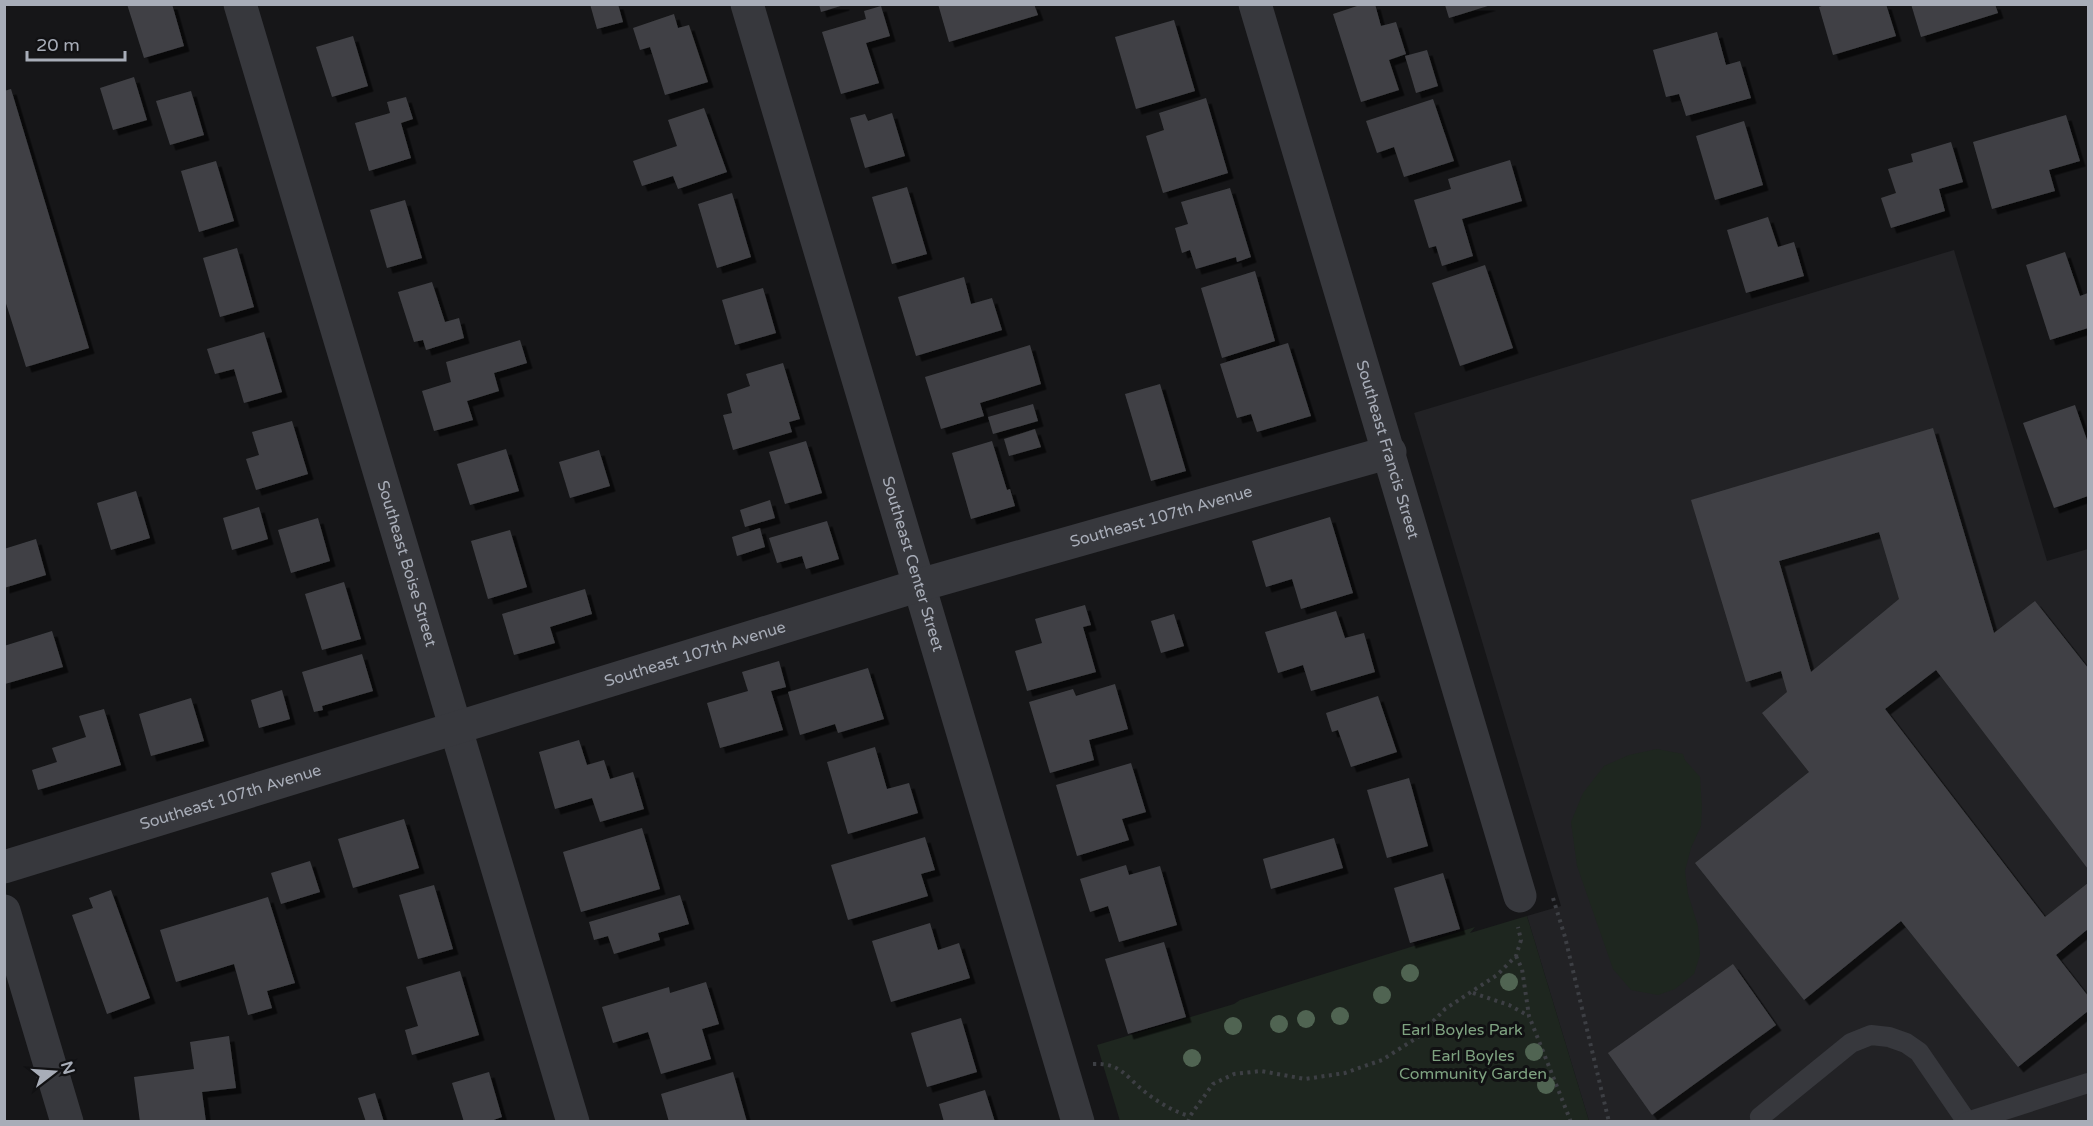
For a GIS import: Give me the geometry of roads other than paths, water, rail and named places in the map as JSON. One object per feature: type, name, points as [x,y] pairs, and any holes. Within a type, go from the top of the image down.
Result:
[{"type":"street","name":"Southeast Boise Street","points":[[240,4],[573,1122]]},
{"type":"street","name":"Southeast Center Street","points":[[747,4],[1078,1122]]},
{"type":"street","name":"Southeast Francis Street","points":[[1255,4],[1390,452],[1520,896]]},
{"type":"street","name":"Southeast 107th Avenue","points":[[4,867],[920,585],[1390,452]]},
{"type":"street","points":[[4,911],[67,1122]]},
{"type":"lane","points":[[1762,1122],[1760,1117],[1851,1043],[1871,1035],[1890,1037],[1919,1052],[1967,1122],[2088,1083]]},
{"type":"park label","name":"Earl Boyles Park","points":[[1462,1030]]},
{"type":"park label","name":"Earl Boyles Community Garden","points":[[1473,1065]]}]
